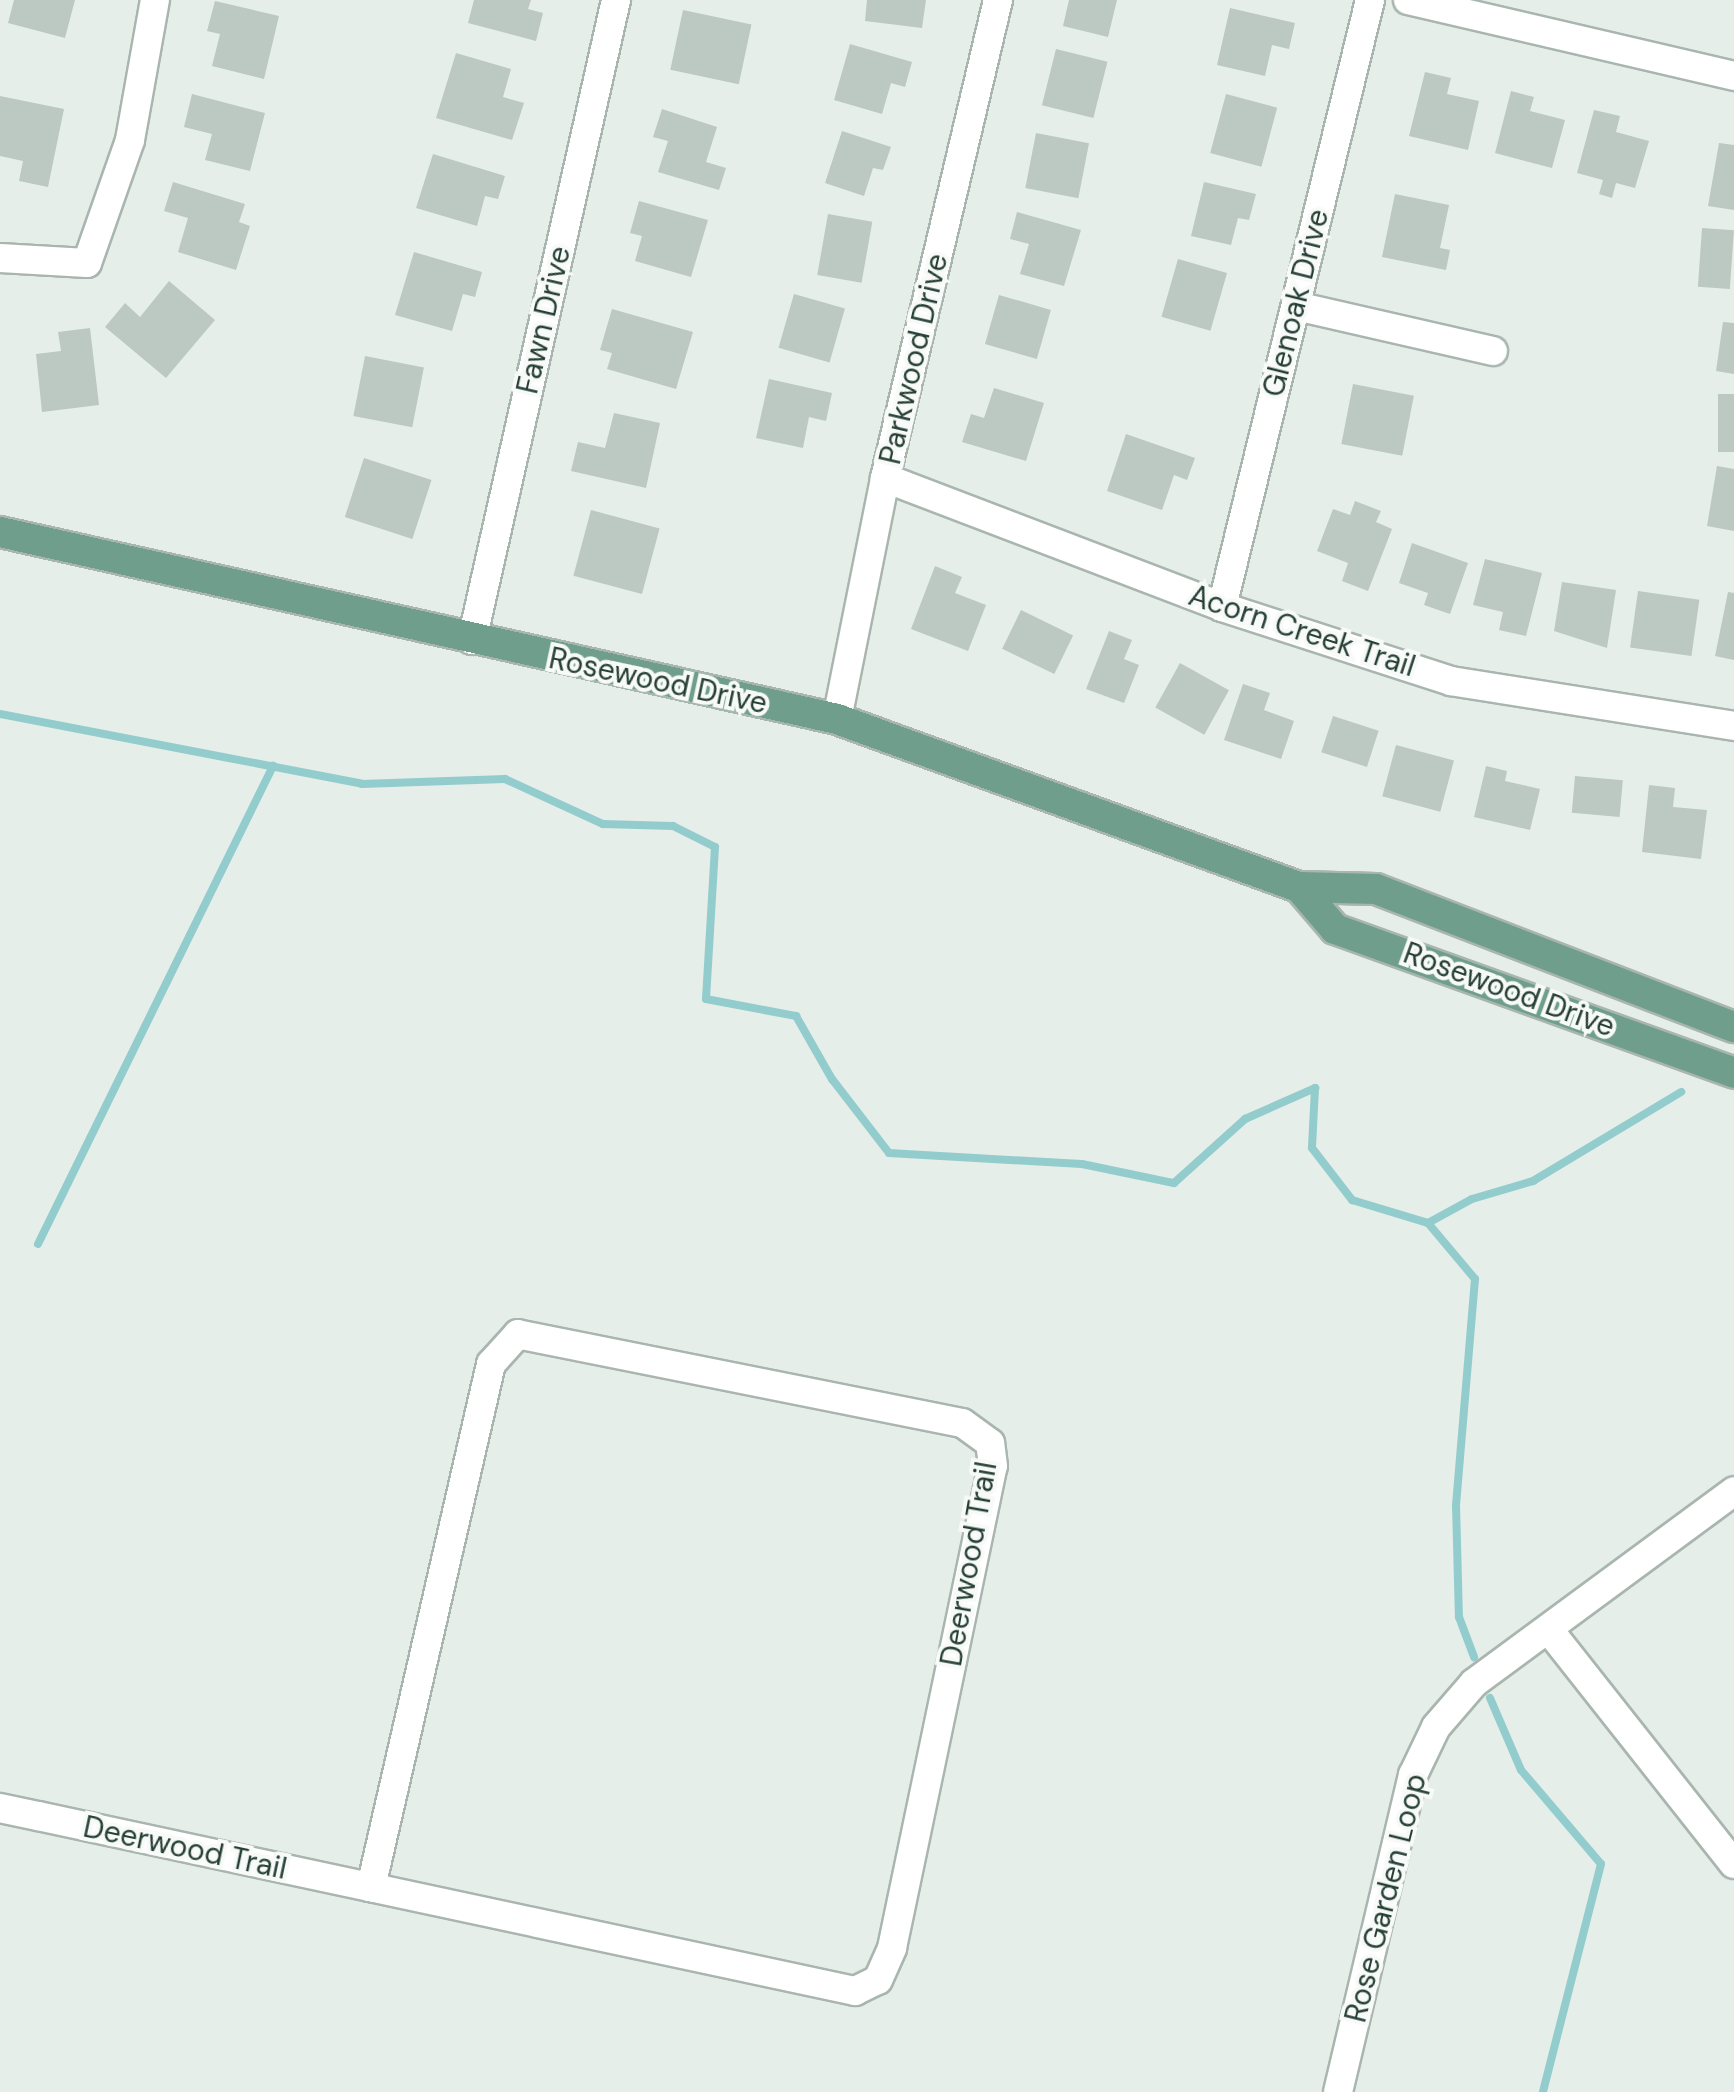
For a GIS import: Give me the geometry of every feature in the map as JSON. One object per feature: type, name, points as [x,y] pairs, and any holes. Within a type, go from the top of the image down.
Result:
[{"type":"main road","name":"Rosewood Drive","points":[[0,532],[836,720],[1299,887],[1376,889],[1734,1027]]},
{"type":"main road","name":"Rosewood Drive","points":[[1299,887],[1335,929],[1734,1074]]},
{"type":"street","points":[[0,258],[87,263],[130,140],[155,0]]},
{"type":"street","name":"Fawn Drive","points":[[472,640],[616,0]]},
{"type":"street","name":"Parkwood Drive","points":[[836,720],[886,478],[998,0]]},
{"type":"street","name":"Glenoak Drive","points":[[1222,607],[1370,0]]},
{"type":"street","points":[[1408,0],[1734,76]]},
{"type":"street","points":[[1296,306],[1493,351]]},
{"type":"street","name":"Acorn Creek Trail","points":[[886,478],[1222,607],[1450,680],[1734,726]]},
{"type":"street","name":"Deerwood Trail","points":[[0,1808],[856,1991],[878,1980],[892,1948],[993,1466],[990,1443],[962,1423],[518,1334],[492,1364],[371,1887]]},
{"type":"street","name":"Rose Garden Loop","points":[[1338,2092],[1412,1775],[1436,1727],[1474,1684],[1734,1490]]},
{"type":"street","points":[[1550,1630],[1734,1864]]},
{"type":"building","points":[[14,0],[75,0],[65,38],[8,23]]},
{"type":"building","points":[[474,0],[531,0],[528,9],[543,13],[536,41],[468,23]]},
{"type":"building","points":[[867,0],[926,0],[922,28],[865,21]]},
{"type":"building","points":[[1069,0],[1117,0],[1108,37],[1063,26]]},
{"type":"building","points":[[215,1],[279,16],[264,79],[212,66],[220,34],[207,31]]},
{"type":"building","points":[[1230,8],[1295,23],[1289,49],[1272,45],[1265,76],[1217,65]]},
{"type":"building","points":[[683,10],[751,25],[739,84],[670,70]]},
{"type":"building","points":[[850,44],[912,62],[905,87],[891,83],[882,114],[834,100]]},
{"type":"building","points":[[1056,49],[1107,62],[1093,118],[1042,105]]},
{"type":"building","points":[[456,53],[511,69],[503,97],[524,103],[512,140],[436,118]]},
{"type":"building","points":[[1425,72],[1451,78],[1447,94],[1479,101],[1468,150],[1409,136]]},
{"type":"building","points":[[1511,91],[1534,97],[1530,111],[1565,120],[1552,168],[1495,153]]},
{"type":"building","points":[[192,94],[265,113],[250,171],[205,160],[212,134],[184,127]]},
{"type":"building","points":[[1226,94],[1277,108],[1261,167],[1210,153]]},
{"type":"building","points":[[0,96],[64,109],[48,187],[19,181],[23,161],[0,156]]},
{"type":"building","points":[[662,109],[717,127],[706,162],[726,168],[719,190],[658,172],[668,141],[653,137]]},
{"type":"building","points":[[1594,110],[1620,116],[1616,132],[1649,141],[1635,188],[1616,183],[1612,198],[1599,194],[1603,180],[1577,173]]},
{"type":"building","points":[[842,131],[891,147],[883,170],[873,168],[864,196],[825,183]]},
{"type":"building","points":[[1036,133],[1089,143],[1078,198],[1025,188]]},
{"type":"building","points":[[1719,143],[1734,145],[1734,210],[1708,206]]},
{"type":"building","points":[[433,154],[505,176],[498,199],[485,196],[477,226],[416,208]]},
{"type":"building","points":[[173,182],[245,204],[239,222],[250,226],[236,270],[178,252],[188,218],[164,211]]},
{"type":"building","points":[[1204,182],[1256,194],[1249,220],[1238,218],[1231,245],[1191,236]]},
{"type":"building","points":[[1395,194],[1449,205],[1440,248],[1450,250],[1446,270],[1382,257]]},
{"type":"building","points":[[639,201],[708,220],[691,277],[635,261],[642,236],[630,233]]},
{"type":"building","points":[[1017,212],[1081,230],[1064,286],[1020,274],[1029,244],[1010,239]]},
{"type":"building","points":[[828,214],[872,222],[862,283],[817,275]]},
{"type":"building","points":[[1702,228],[1734,230],[1730,289],[1698,287]]},
{"type":"building","points":[[414,252],[482,272],[475,297],[463,294],[452,331],[395,315]]},
{"type":"building","points":[[1178,259],[1227,273],[1210,331],[1161,317]]},
{"type":"building","points":[[169,281],[215,320],[166,378],[105,327],[125,303],[140,317]]},
{"type":"building","points":[[794,294],[845,309],[830,362],[779,348]]},
{"type":"building","points":[[999,295],[1051,310],[1037,359],[985,344]]},
{"type":"building","points":[[612,309],[693,332],[676,389],[607,369],[612,353],[600,350]]},
{"type":"building","points":[[1723,322],[1734,323],[1734,374],[1716,371]]},
{"type":"building","points":[[90,328],[99,405],[42,412],[36,354],[61,351],[58,332]]},
{"type":"building","points":[[365,356],[424,367],[412,427],[353,416]]},
{"type":"building","points":[[769,379],[832,393],[826,421],[809,417],[803,448],[756,438]]},
{"type":"building","points":[[1353,384],[1414,396],[1402,456],[1341,444]]},
{"type":"building","points":[[994,388],[1044,403],[1026,461],[962,442],[971,414],[984,418]]},
{"type":"building","points":[[1718,394],[1734,394],[1734,452],[1718,452]]},
{"type":"building","points":[[614,413],[660,423],[646,488],[571,471],[578,442],[605,448]]},
{"type":"building","points":[[1126,434],[1195,458],[1187,480],[1174,475],[1162,510],[1107,491]]},
{"type":"building","points":[[364,458],[432,480],[412,539],[345,517]]},
{"type":"building","points":[[1717,466],[1734,469],[1734,531],[1707,526]]},
{"type":"building","points":[[1355,501],[1381,511],[1376,522],[1392,529],[1368,591],[1342,581],[1348,563],[1317,551],[1333,509],[1350,515]]},
{"type":"building","points":[[591,510],[660,528],[642,594],[573,576]]},
{"type":"building","points":[[1412,543],[1468,563],[1450,614],[1424,605],[1428,593],[1399,583]]},
{"type":"building","points":[[1485,559],[1542,573],[1526,636],[1499,630],[1503,612],[1473,605]]},
{"type":"building","points":[[935,566],[962,577],[955,593],[986,605],[968,651],[911,629]]},
{"type":"building","points":[[1562,582],[1616,590],[1607,648],[1554,631]]},
{"type":"building","points":[[1638,591],[1699,600],[1691,656],[1630,647]]},
{"type":"building","points":[[1728,592],[1734,593],[1734,660],[1715,656]]},
{"type":"building","points":[[1021,610],[1073,635],[1054,674],[1002,649]]},
{"type":"building","points":[[1109,631],[1132,640],[1124,659],[1139,665],[1124,703],[1086,689]]},
{"type":"building","points":[[1180,663],[1229,690],[1204,735],[1155,708]]},
{"type":"building","points":[[1243,684],[1270,693],[1264,710],[1294,721],[1281,759],[1224,740]]},
{"type":"building","points":[[1333,716],[1379,731],[1367,767],[1321,752]]},
{"type":"building","points":[[1396,745],[1454,761],[1440,812],[1382,796]]},
{"type":"building","points":[[1486,766],[1507,771],[1505,781],[1540,789],[1530,830],[1474,817]]},
{"type":"building","points":[[1575,776],[1623,780],[1620,817],[1572,813]]},
{"type":"building","points":[[1649,785],[1675,788],[1673,807],[1707,810],[1701,859],[1642,852]]},
{"type":"waterway","points":[[0,714],[362,784],[505,779],[603,824],[673,826],[715,847],[706,999],[796,1016],[832,1079],[889,1153],[1082,1164],[1174,1183],[1245,1119],[1315,1088],[1312,1148],[1352,1200],[1428,1223],[1472,1199],[1533,1181],[1681,1092]]},
{"type":"waterway","points":[[38,1244],[273,766]]},
{"type":"waterway","points":[[1428,1223],[1475,1279],[1456,1505],[1459,1617],[1474,1657]]},
{"type":"waterway","points":[[1490,1698],[1521,1770],[1601,1864],[1543,2092]]}]
